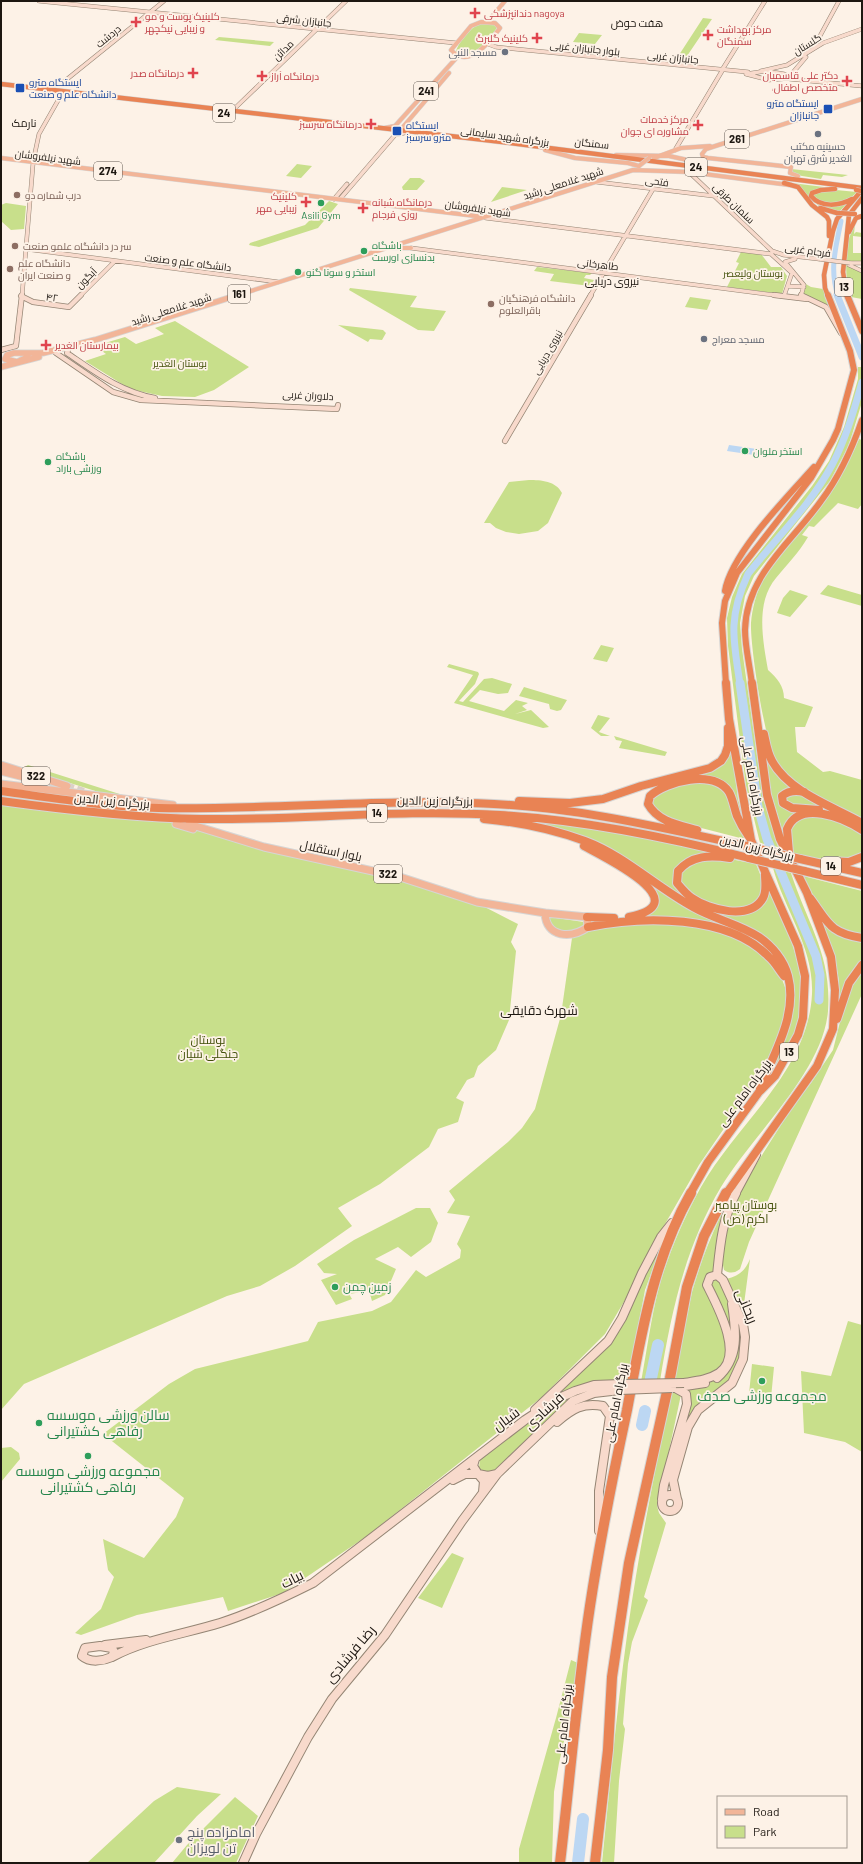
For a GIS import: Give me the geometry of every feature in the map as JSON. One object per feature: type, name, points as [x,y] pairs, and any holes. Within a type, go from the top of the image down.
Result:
[{"type":"highway","name":"بزرگراه شهید سلیمانی","points":[[1,84],[232,111],[390,132]]},
{"type":"highway","name":"بزرگراه شهید سلیمانی","points":[[1,88],[390,132],[405,130],[860,189]]},
{"type":"highway","name":"بزرگراه شهید سلیمانی","points":[[405,130],[730,175],[860,189]]},
{"type":"highway","points":[[610,156],[659,159],[798,176],[860,189]]},
{"type":"highway","points":[[771,174],[837,183]]},
{"type":"highway","points":[[730,175],[794,185],[828,219],[830,244]]},
{"type":"highway","points":[[809,178],[848,183],[862,182]]},
{"type":"highway","points":[[856,197],[845,203],[834,204],[819,203],[811,196],[814,192],[821,190],[860,189]]},
{"type":"highway","name":"بزرگراه امام علی","points":[[560,1863],[584,1651],[598,1558],[647,1308],[657,1270],[677,1217],[708,1162],[746,1112],[759,1092],[775,1076],[798,1035],[802,1018],[805,988],[803,964],[798,946],[765,869],[749,843],[729,719],[722,623],[725,601],[737,573],[802,491],[830,447],[839,423],[854,370],[853,358],[824,280],[830,244],[837,220],[856,197],[860,189]]},
{"type":"highway","name":"13","points":[[862,198],[849,215],[845,240],[843,272],[844,285],[862,331]]},
{"type":"highway","points":[[809,201],[821,208],[836,212],[862,215]]},
{"type":"highway","points":[[845,240],[856,218],[862,215]]},
{"type":"highway","name":"بزرگراه امام علی","points":[[595,1863],[608,1750],[612,1677],[618,1626],[629,1563],[670,1378],[687,1287],[704,1236],[720,1204],[767,1135],[817,1066],[833,1029],[835,990],[833,966],[826,942],[806,894],[780,839],[767,795],[745,630],[747,613],[752,594],[762,574],[832,485],[855,441],[862,420]]},
{"type":"highway","points":[[755,710],[764,731],[768,754],[774,764],[788,779],[812,795],[862,824]]},
{"type":"highway","points":[[448,802],[468,799],[570,803],[603,799],[640,786],[700,772],[715,766],[725,755],[728,746],[726,734],[729,719]]},
{"type":"highway","points":[[705,780],[717,784],[726,789],[730,795],[739,822],[749,843],[660,817],[649,808],[648,800],[650,796],[660,787],[679,782],[705,780]]},
{"type":"highway","name":"بزرگراه زین الدین","points":[[1,791],[103,805],[158,808],[257,807],[403,801],[448,802],[564,810],[749,843],[800,859],[862,873]]},
{"type":"highway","points":[[812,795],[799,791],[792,791],[786,792],[782,799],[786,806],[792,808],[824,811],[840,817],[862,830]]},
{"type":"highway","name":"بزرگراه زین الدین","points":[[1,801],[98,813],[164,818],[248,818],[461,813],[562,820],[643,833],[751,860],[776,864],[862,885]]},
{"type":"highway","points":[[412,813],[495,820],[551,830],[603,850],[694,908],[744,928],[772,947],[783,963],[788,976],[791,1000],[785,1028],[759,1092]]},
{"type":"highway","points":[[789,858],[787,829],[790,822],[800,817],[814,814],[840,817]]},
{"type":"highway","points":[[531,826],[577,843],[599,854],[631,873],[650,888],[653,893],[653,905],[649,911],[639,916],[588,922]]},
{"type":"highway","points":[[751,860],[716,856],[696,858],[688,861],[679,869],[676,876],[678,883],[691,898],[707,907],[723,911],[738,911],[752,908],[761,901],[765,893],[765,869]]},
{"type":"highway","points":[[800,859],[845,862],[862,857]]},
{"type":"highway","points":[[830,877],[840,884],[862,890]]},
{"type":"highway","points":[[806,894],[831,928],[842,934],[862,938]]},
{"type":"highway","points":[[588,922],[608,923],[675,920],[723,930],[752,944],[766,953],[780,969],[790,987]]},
{"type":"highway","points":[[833,1029],[847,989],[856,970],[862,965]]},
{"type":"main road","points":[[39,1],[151,12]]},
{"type":"main road","points":[[55,1],[151,12]]},
{"type":"main road","name":"دردشت","points":[[37,88],[61,84],[164,1]]},
{"type":"main road","name":"مدائن","points":[[232,111],[346,1]]},
{"type":"main road","points":[[484,22],[495,23],[500,28],[489,46],[476,55],[458,56],[451,50],[471,26],[490,19],[505,1]]},
{"type":"main road","points":[[495,23],[495,19],[511,1]]},
{"type":"main road","points":[[675,150],[765,1]]},
{"type":"main road","points":[[833,18],[839,1],[843,1]]},
{"type":"main road","points":[[814,47],[843,1]]},
{"type":"main road","points":[[131,10],[147,15]]},
{"type":"main road","name":"جانبازان شرقی","points":[[151,12],[456,43]]},
{"type":"main road","points":[[820,46],[827,28]]},
{"type":"main road","name":"گلستان","points":[[761,71],[787,65],[814,47],[862,30]]},
{"type":"main road","name":"گلستان","points":[[791,77],[802,61],[820,46],[832,39],[862,30]]},
{"type":"main road","points":[[824,37],[832,39]]},
{"type":"main road","name":"بلوار جانبازان غربی","points":[[489,46],[631,60]]},
{"type":"main road","name":"241","points":[[390,132],[458,56]]},
{"type":"main road","name":"241","points":[[405,130],[464,56]]},
{"type":"main road","name":"جانبازان غربی","points":[[631,60],[747,73]]},
{"type":"main road","points":[[747,73],[761,71],[791,77],[862,85]]},
{"type":"main road","points":[[747,73],[771,80],[791,77]]},
{"type":"main road","points":[[61,84],[63,90],[69,92]]},
{"type":"main road","points":[[1,350],[10,349],[16,346],[34,156],[39,134],[60,97],[59,94]]},
{"type":"main road","name":"261","points":[[798,176],[790,172],[790,167],[701,156],[706,149],[862,98]]},
{"type":"main road","name":"261","points":[[659,156],[688,147],[704,148],[862,98]]},
{"type":"main road","points":[[838,105],[843,105]]},
{"type":"main road","points":[[337,199],[374,156],[390,132],[405,130]]},
{"type":"main road","points":[[678,144],[688,147]]},
{"type":"main road","name":"سمنگان","points":[[534,146],[650,157],[677,157],[692,161],[697,166]]},
{"type":"main road","points":[[545,150],[571,157],[601,162],[626,163],[637,168],[673,173],[689,172],[793,186],[804,195]]},
{"type":"main road","points":[[21,161],[34,156]]},
{"type":"main road","points":[[637,168],[645,165],[650,157]]},
{"type":"main road","points":[[637,168],[650,157]]},
{"type":"main road","name":"شهید نیلفروشان","points":[[1,159],[21,161]]},
{"type":"main road","name":"شهید نیلفروشان","points":[[1,159],[348,200],[759,252],[771,254],[779,260]]},
{"type":"main road","name":"274","points":[[21,161],[33,163]]},
{"type":"main road","points":[[689,172],[695,170],[697,166],[771,174]]},
{"type":"main road","name":"شهید غلامعلی رشید","points":[[1,367],[68,350],[278,282],[486,218],[637,168]]},
{"type":"main road","name":"سلمان طرقی","points":[[689,172],[766,246]]},
{"type":"main road","points":[[605,179],[609,183]]},
{"type":"main road","name":"فتحی","points":[[597,182],[714,196]]},
{"type":"main road","name":"شهید نیلفروشان","points":[[194,183],[337,199],[467,218],[470,219],[469,223]]},
{"type":"main road","name":"نیروی دریایی","points":[[504,441],[653,189]]},
{"type":"main road","name":"شهید غلامعلی رشید","points":[[1,350],[14,353],[43,353],[95,340],[392,248],[411,248],[408,245],[410,242],[452,228]]},
{"type":"main road","points":[[759,252],[765,250],[766,246]]},
{"type":"main road","name":"فرجام غربی","points":[[766,246],[775,253],[792,258],[850,264]]},
{"type":"main road","name":"طاهرخانی","points":[[411,248],[807,299]]},
{"type":"main road","name":"دانشگاه علم و صنعت","points":[[26,249],[278,282]]},
{"type":"main road","points":[[784,296],[792,273],[779,260],[781,257],[792,258]]},
{"type":"main road","points":[[792,258],[785,262],[797,275],[804,287],[801,296],[820,303],[828,309],[847,343]]},
{"type":"main road","points":[[107,260],[111,262],[111,264]]},
{"type":"main road","name":"آبگون","points":[[69,307],[115,260]]},
{"type":"main road","points":[[850,264],[862,263]]},
{"type":"main road","points":[[850,264],[862,271]]},
{"type":"main road","points":[[788,286],[804,287]]},
{"type":"main road","name":"۴۲","points":[[21,296],[33,302],[69,307]]},
{"type":"main road","points":[[2,358],[11,362],[22,362],[28,358],[19,348],[23,306],[33,302]]},
{"type":"main road","name":"دلاوران غربی","points":[[56,353],[113,392],[141,400],[336,409],[338,405],[149,397],[121,388],[67,353],[68,350]]},
{"type":"main road","points":[[2,358],[14,353]]},
{"type":"main road","name":"322","points":[[1,765],[65,787],[1,771]]},
{"type":"main road","points":[[1,784],[195,808]]},
{"type":"main road","name":"بلوار استقلال","points":[[176,824],[275,854],[395,878],[453,899],[479,906],[544,916]]},
{"type":"main road","name":"بلوار استقلال","points":[[189,824],[264,847],[400,877],[471,900],[544,916]]},
{"type":"main road","points":[[544,916],[552,930],[564,936],[577,934],[588,922]]},
{"type":"main road","points":[[544,916],[588,922]]},
{"type":"main road","points":[[621,1387],[699,1381],[714,1376],[725,1366],[731,1353],[728,1331],[707,1285],[710,1277],[717,1275],[722,1230],[729,1206],[767,1135]]},
{"type":"main road","points":[[525,1420],[608,1341],[622,1318],[642,1273],[661,1238],[677,1217]]},
{"type":"main road","name":"ریحانی","points":[[677,1499],[672,1480],[692,1419],[698,1410],[732,1383],[743,1359],[745,1337],[744,1324],[723,1280],[717,1275]]},
{"type":"main road","points":[[621,1387],[672,1388],[705,1384],[724,1374],[730,1366],[736,1347],[731,1299]]},
{"type":"main road","name":"شیان","points":[[418,1503],[525,1420],[557,1399],[594,1385],[621,1387]]},
{"type":"main road","name":"فرشادی","points":[[497,1474],[573,1401],[594,1393],[621,1387]]},
{"type":"main road","points":[[662,1499],[669,1495],[677,1499],[677,1506],[669,1510],[663,1506],[662,1499],[664,1485],[687,1404],[686,1394],[682,1390],[672,1388]]},
{"type":"main road","points":[[536,1436],[580,1404],[603,1406],[610,1416],[599,1491],[598,1558]]},
{"type":"main road","points":[[475,1459],[472,1466],[484,1481],[482,1495]]},
{"type":"main road","points":[[418,1503],[460,1476],[470,1473],[488,1476],[497,1474]]},
{"type":"main road","name":"رضا فرشادی","points":[[243,1863],[256,1834],[308,1737],[332,1699],[385,1635],[462,1521],[497,1474]]},
{"type":"main road","name":"بیات","points":[[157,1639],[85,1648],[82,1653],[84,1658],[101,1660],[157,1639],[220,1624],[276,1602],[313,1583],[418,1503]]},
{"type":"main road","points":[[100,1646],[112,1648],[114,1652],[112,1657]]},
{"type":"green space","points":[[703,18],[712,19],[685,59],[677,58]]},
{"type":"green space","points":[[490,23],[497,28],[480,48],[469,54],[456,52],[461,41],[474,27],[479,24]]},
{"type":"green space","points":[[579,33],[602,35],[595,44],[573,42]]},
{"type":"green space","points":[[219,37],[274,42],[270,46],[215,40]]},
{"type":"green space","points":[[297,164],[312,166],[301,178],[286,176]]},
{"type":"green space","points":[[791,169],[848,175],[842,177],[823,175],[821,179],[796,175],[792,173]]},
{"type":"green space","points":[[410,178],[420,178],[425,181],[417,190],[403,190],[402,187]]},
{"type":"green space","points":[[752,178],[840,189],[826,189],[809,197],[817,203],[822,204],[848,202],[839,212],[819,206],[790,183]]},
{"type":"green space","points":[[502,187],[527,190],[491,202]]},
{"type":"green space","points":[[836,190],[857,192],[847,200],[837,203],[814,199],[813,194],[815,192]]},
{"type":"green space","points":[[329,201],[338,204],[318,228],[259,247],[249,245],[250,243],[305,225]]},
{"type":"green space","points":[[6,203],[26,206],[24,229],[11,230],[1,221],[1,205]]},
{"type":"green space","points":[[855,224],[854,234],[856,232],[862,233],[862,237],[853,236],[853,253],[862,253],[862,262],[846,261],[849,238]]},
{"type":"green space","name":"بوستان ولیعصر","points":[[741,252],[761,254],[771,267],[781,267],[787,276],[782,294],[727,287],[739,263],[736,262]]},
{"type":"green space","points":[[846,265],[862,272],[862,299],[851,297],[847,287]]},
{"type":"green space","points":[[537,267],[592,273],[590,275],[586,275],[584,278],[594,280],[590,286],[550,281],[554,274],[534,271]]},
{"type":"green space","points":[[804,283],[811,287],[823,289],[839,326],[831,311],[802,296],[806,286]]},
{"type":"green space","points":[[350,288],[417,296],[410,307],[446,311],[434,331],[418,330],[349,290]]},
{"type":"green space","points":[[690,297],[711,300],[707,310],[685,307]]},
{"type":"green space","name":"بوستان الغدیر","points":[[175,321],[249,367],[214,390],[195,397],[162,396],[130,389],[85,361],[106,354],[95,346],[125,337],[136,344],[164,334],[155,328]]},
{"type":"green space","points":[[338,325],[383,330],[386,333],[382,340],[370,339],[368,342]]},
{"type":"green space","points":[[858,367],[862,367],[862,402],[847,449],[830,481],[754,576],[745,596],[740,623],[742,649],[763,798],[778,847],[760,843],[746,786],[728,646],[727,618],[732,597],[742,574],[812,486],[829,461],[844,427],[858,379]]},
{"type":"green space","points":[[859,439],[862,440],[862,504],[858,509],[838,503],[814,527],[809,526],[802,535],[808,537],[769,588],[765,599],[762,622],[768,670],[779,682],[783,690],[784,698],[813,707],[805,727],[795,727],[797,752],[823,772],[830,771],[862,780],[862,820],[804,788],[784,772],[777,763],[772,753],[763,717],[751,635],[752,612],[755,599],[762,582],[779,557],[818,510],[835,486]]},
{"type":"green space","points":[[529,480],[548,482],[556,486],[562,493],[548,523],[538,531],[519,534],[506,532],[496,528],[490,523],[484,523],[509,482]]},
{"type":"green space","points":[[828,585],[862,595],[862,606],[820,594]]},
{"type":"green space","points":[[790,590],[808,596],[790,617],[777,613],[783,598]]},
{"type":"green space","points":[[601,645],[614,648],[607,662],[593,659]]},
{"type":"green space","points":[[449,664],[478,672],[479,674],[475,684],[459,701],[463,702],[484,679],[492,678],[512,684],[508,693],[498,694],[480,690],[469,701],[504,711],[516,700],[528,703],[522,706],[527,710],[515,714],[531,710],[549,727],[543,728],[454,703],[473,675],[447,667]]},
{"type":"green space","points":[[524,687],[567,700],[561,710],[557,711],[550,709],[549,704],[519,696]]},
{"type":"green space","points":[[598,715],[610,718],[599,732],[610,736],[601,736],[591,728]]},
{"type":"green space","points":[[729,729],[738,799],[746,830],[733,796],[697,775],[720,765]]},
{"type":"green space","points":[[614,736],[667,752],[665,756],[619,748],[622,741],[616,740]]},
{"type":"green space","points":[[764,745],[769,761],[839,816],[798,815],[785,839],[770,790]]},
{"type":"green space","points":[[28,765],[129,797],[108,795],[70,783],[67,786],[23,768]]},
{"type":"green space","points":[[684,782],[711,783],[726,792],[748,840],[674,821],[653,810],[651,797]]},
{"type":"green space","name":"بوستان جنگلی شیان","points":[[1,802],[175,820],[249,844],[355,865],[477,903],[518,924],[511,942],[516,951],[509,1020],[496,1050],[478,1066],[474,1077],[467,1080],[456,1098],[464,1102],[458,1122],[438,1129],[429,1147],[380,1184],[338,1208],[352,1226],[295,1266],[260,1286],[227,1296],[24,1384],[1,1410]]},
{"type":"green space","points":[[826,815],[862,832],[862,855],[847,860],[828,860],[793,853],[790,826],[806,816]]},
{"type":"green space","points":[[514,819],[632,835],[719,854],[704,855],[674,878],[707,909],[758,907],[767,883],[795,954],[800,973],[802,991],[801,1010],[796,1029],[785,1051],[763,1084],[793,1004],[778,951],[711,914],[609,851]]},
{"type":"green space","points":[[730,859],[756,864],[762,879],[763,892],[758,901],[738,910],[699,901],[680,882],[683,867],[692,861]]},
{"type":"green space","points":[[773,868],[791,873],[822,956],[828,991],[828,1011],[823,1034],[814,1057],[800,1080],[735,1167],[721,1187],[708,1210],[681,1281],[669,1330],[660,1381],[641,1382],[651,1322],[659,1287],[667,1261],[683,1223],[701,1187],[716,1164],[785,1072],[798,1048],[808,1022],[812,994],[808,961],[804,945],[784,899]]},
{"type":"green space","points":[[803,876],[862,891],[862,936],[842,932],[822,912]]},
{"type":"green space","points":[[642,880],[766,944],[777,962],[723,929],[631,919],[653,911],[657,904]]},
{"type":"green space","points":[[814,905],[824,924],[862,939],[862,961],[852,971],[839,1010],[839,981],[835,960]]},
{"type":"green space","points":[[549,917],[584,922],[583,927],[566,933],[551,926]]},
{"type":"green space","points":[[668,921],[714,928],[755,948],[779,971],[786,990],[786,1013],[772,1051],[736,1111],[699,1165],[657,1238],[625,1300],[605,1334],[542,1397],[367,1536],[283,1593],[228,1611],[223,1597],[137,1615],[81,1635],[75,1633],[101,1609],[114,1577],[108,1570],[103,1539],[144,1558],[176,1517],[184,1498],[103,1434],[169,1384],[195,1369],[308,1341],[318,1322],[372,1311],[391,1302],[416,1270],[426,1277],[460,1258],[461,1250],[457,1244],[470,1216],[447,1213],[455,1200],[449,1191],[508,1142],[522,1128],[535,1109],[561,1015],[572,938],[607,927]]},
{"type":"green space","name":"بوستان پیامبر اکرم (ص)","points":[[862,968],[862,994],[749,1242],[740,1269],[728,1272],[724,1270],[722,1260],[726,1223],[745,1182],[793,1106],[811,1083],[833,1050],[848,990]]},
{"type":"green space","points":[[731,1196],[714,1271],[705,1278],[705,1286],[725,1329],[726,1358],[722,1366],[705,1385],[715,1380],[732,1365],[736,1355],[735,1312],[742,1331],[739,1361],[730,1381],[693,1412],[686,1424],[683,1424],[690,1404],[682,1390],[657,1506],[659,1513],[666,1523],[644,1597],[648,1600],[632,1642],[628,1664],[623,1724],[625,1729],[619,1781],[614,1863],[602,1863],[624,1657],[634,1586],[649,1501],[692,1292],[715,1228]]},
{"type":"green space","points":[[416,1208],[430,1208],[438,1223],[431,1242],[411,1257],[398,1247],[375,1259],[396,1269],[385,1295],[372,1301],[369,1291],[349,1294],[352,1299],[336,1305],[321,1280],[337,1274],[324,1273],[317,1264],[354,1240]]},
{"type":"green space","points":[[664,1238],[645,1290],[628,1380],[559,1394],[604,1349],[640,1286]]},
{"type":"green space","points":[[750,1259],[742,1319],[726,1279],[741,1272],[746,1267]]},
{"type":"green space","points":[[716,1279],[721,1283],[725,1290],[731,1316],[733,1339],[710,1284]]},
{"type":"green space","points":[[848,1321],[862,1325],[862,1452],[845,1442],[804,1433],[801,1371],[831,1376]]},
{"type":"green space","name":"مجموعه ورزشی صدف","points":[[752,1364],[774,1367],[771,1398],[749,1394]]},
{"type":"green space","points":[[604,1389],[555,1415],[514,1451],[492,1473],[483,1472],[479,1468],[480,1459],[560,1400],[582,1391]]},
{"type":"green space","points":[[11,1447],[19,1453],[20,1459],[1,1482],[1,1448]]},
{"type":"green space","points":[[452,1553],[464,1558],[442,1608],[418,1598]]},
{"type":"green space","points":[[571,1660],[578,1663],[573,1702],[554,1792],[552,1863],[519,1863],[519,1849]]},
{"type":"green space","points":[[177,1787],[221,1794],[197,1816],[154,1863],[87,1863],[154,1801]]},
{"type":"green space","points":[[235,1797],[258,1816],[236,1863],[172,1863],[187,1845]]},
{"type":"water","name":"استخر ملوان","points":[[729,445],[764,450],[761,456],[727,451]]},
{"type":"waterway","points":[[838,296],[834,277],[834,258],[841,221]]},
{"type":"waterway","points":[[837,295],[862,357]]},
{"type":"waterway","points":[[740,684],[735,654],[734,628],[737,603],[748,574],[814,494],[832,465],[846,435],[862,382]]},
{"type":"waterway","points":[[740,683],[758,807],[767,839],[816,956],[820,975],[819,1000]]},
{"type":"waterway","points":[[651,1378],[658,1345]]},
{"type":"waterway","points":[[642,1425],[645,1411]]},
{"type":"waterway","points":[[578,1863],[583,1819]]},
{"type":"tunnel","points":[[67,786],[86,792]]},
{"type":"tunnel","points":[[140,809],[162,816]]},
{"type":"place","name":"دندانپزشکی nagoya","points":[[475,13]]},
{"type":"place","name":"کلینیک پوست و مو و زیبایی نیکچهر","points":[[136,22]]},
{"type":"place","name":"مرکز بهداشت سمنگان","points":[[708,35]]},
{"type":"place","name":"کلینیک گلبرگ","points":[[537,38]]},
{"type":"place","name":"مسجد النبی","points":[[505,52]]},
{"type":"place","name":"درمانگاه صدر","points":[[193,73]]},
{"type":"place","name":"درمانگاه آراز","points":[[262,76]]},
{"type":"place","name":"دکتر علی قاسمیان ،متخصص اطفال","points":[[847,81]]},
{"type":"place","name":"ایستگاه مترو دانشگاه علم و صنعت","points":[[20,88]]},
{"type":"place","name":"ایستگاه مترو جانبازان","points":[[828,109]]},
{"type":"place","name":"درمانگاه سرسبز","points":[[371,124]]},
{"type":"place","name":"مرکز خدمات مشاوره ای جوان","points":[[698,125]]},
{"type":"place","name":"ایستگاه مترو سرسبز","points":[[397,131]]},
{"type":"place","name":"حسینیه مکتب الغدیر شرق تهران","points":[[818,134]]},
{"type":"place","name":"درب شماره دو","points":[[17,195]]},
{"type":"place","name":"کلینیک زیبایی مهر","points":[[306,202]]},
{"type":"place","name":"Asili Gym","points":[[321,203]]},
{"type":"place","name":"درمانگاه شبانه روزی فرجام","points":[[363,208]]},
{"type":"place","name":"سر در دانشگاه علمو صنعت","points":[[15,246]]},
{"type":"place","name":"باشگاه بدنسازی اورست","points":[[364,251]]},
{"type":"place","name":"دانشگاه علم و صنعت ایران","points":[[10,269]]},
{"type":"place","name":"استخر و سونا گنو","points":[[298,272]]},
{"type":"place","name":"دانشگاه فرهنگیان باقرالعلوم","points":[[491,304]]},
{"type":"place","name":"مسجد معراج","points":[[704,339]]},
{"type":"place","name":"بیمارستان الغدیر","points":[[46,345]]},
{"type":"place","name":"استخر ملوان","points":[[745,451]]},
{"type":"place","name":"باشگاه ورزشی باراد","points":[[48,462]]},
{"type":"place","name":"زمین چمن","points":[[335,1287]]},
{"type":"place","name":"مجموعه ورزشی صدف","points":[[762,1381]]},
{"type":"place","name":"سالن ورزشی موسسه رفاهی کشتیرانی","points":[[39,1423]]},
{"type":"place","name":"مجموعه ورزشی موسسه رفاهی کشتیرانی","points":[[88,1456]]},
{"type":"place","name":"امامزاده پنج تن لویزان","points":[[179,1840]]},
{"type":"district","name":"هفت حوض","points":[[637,23]]},
{"type":"district","name":"نارمک","points":[[24,123]]},
{"type":"district","name":"نیروی دریایی","points":[[612,281]]},
{"type":"district","name":"شهرک دقایقی","points":[[539,1010]]}]
